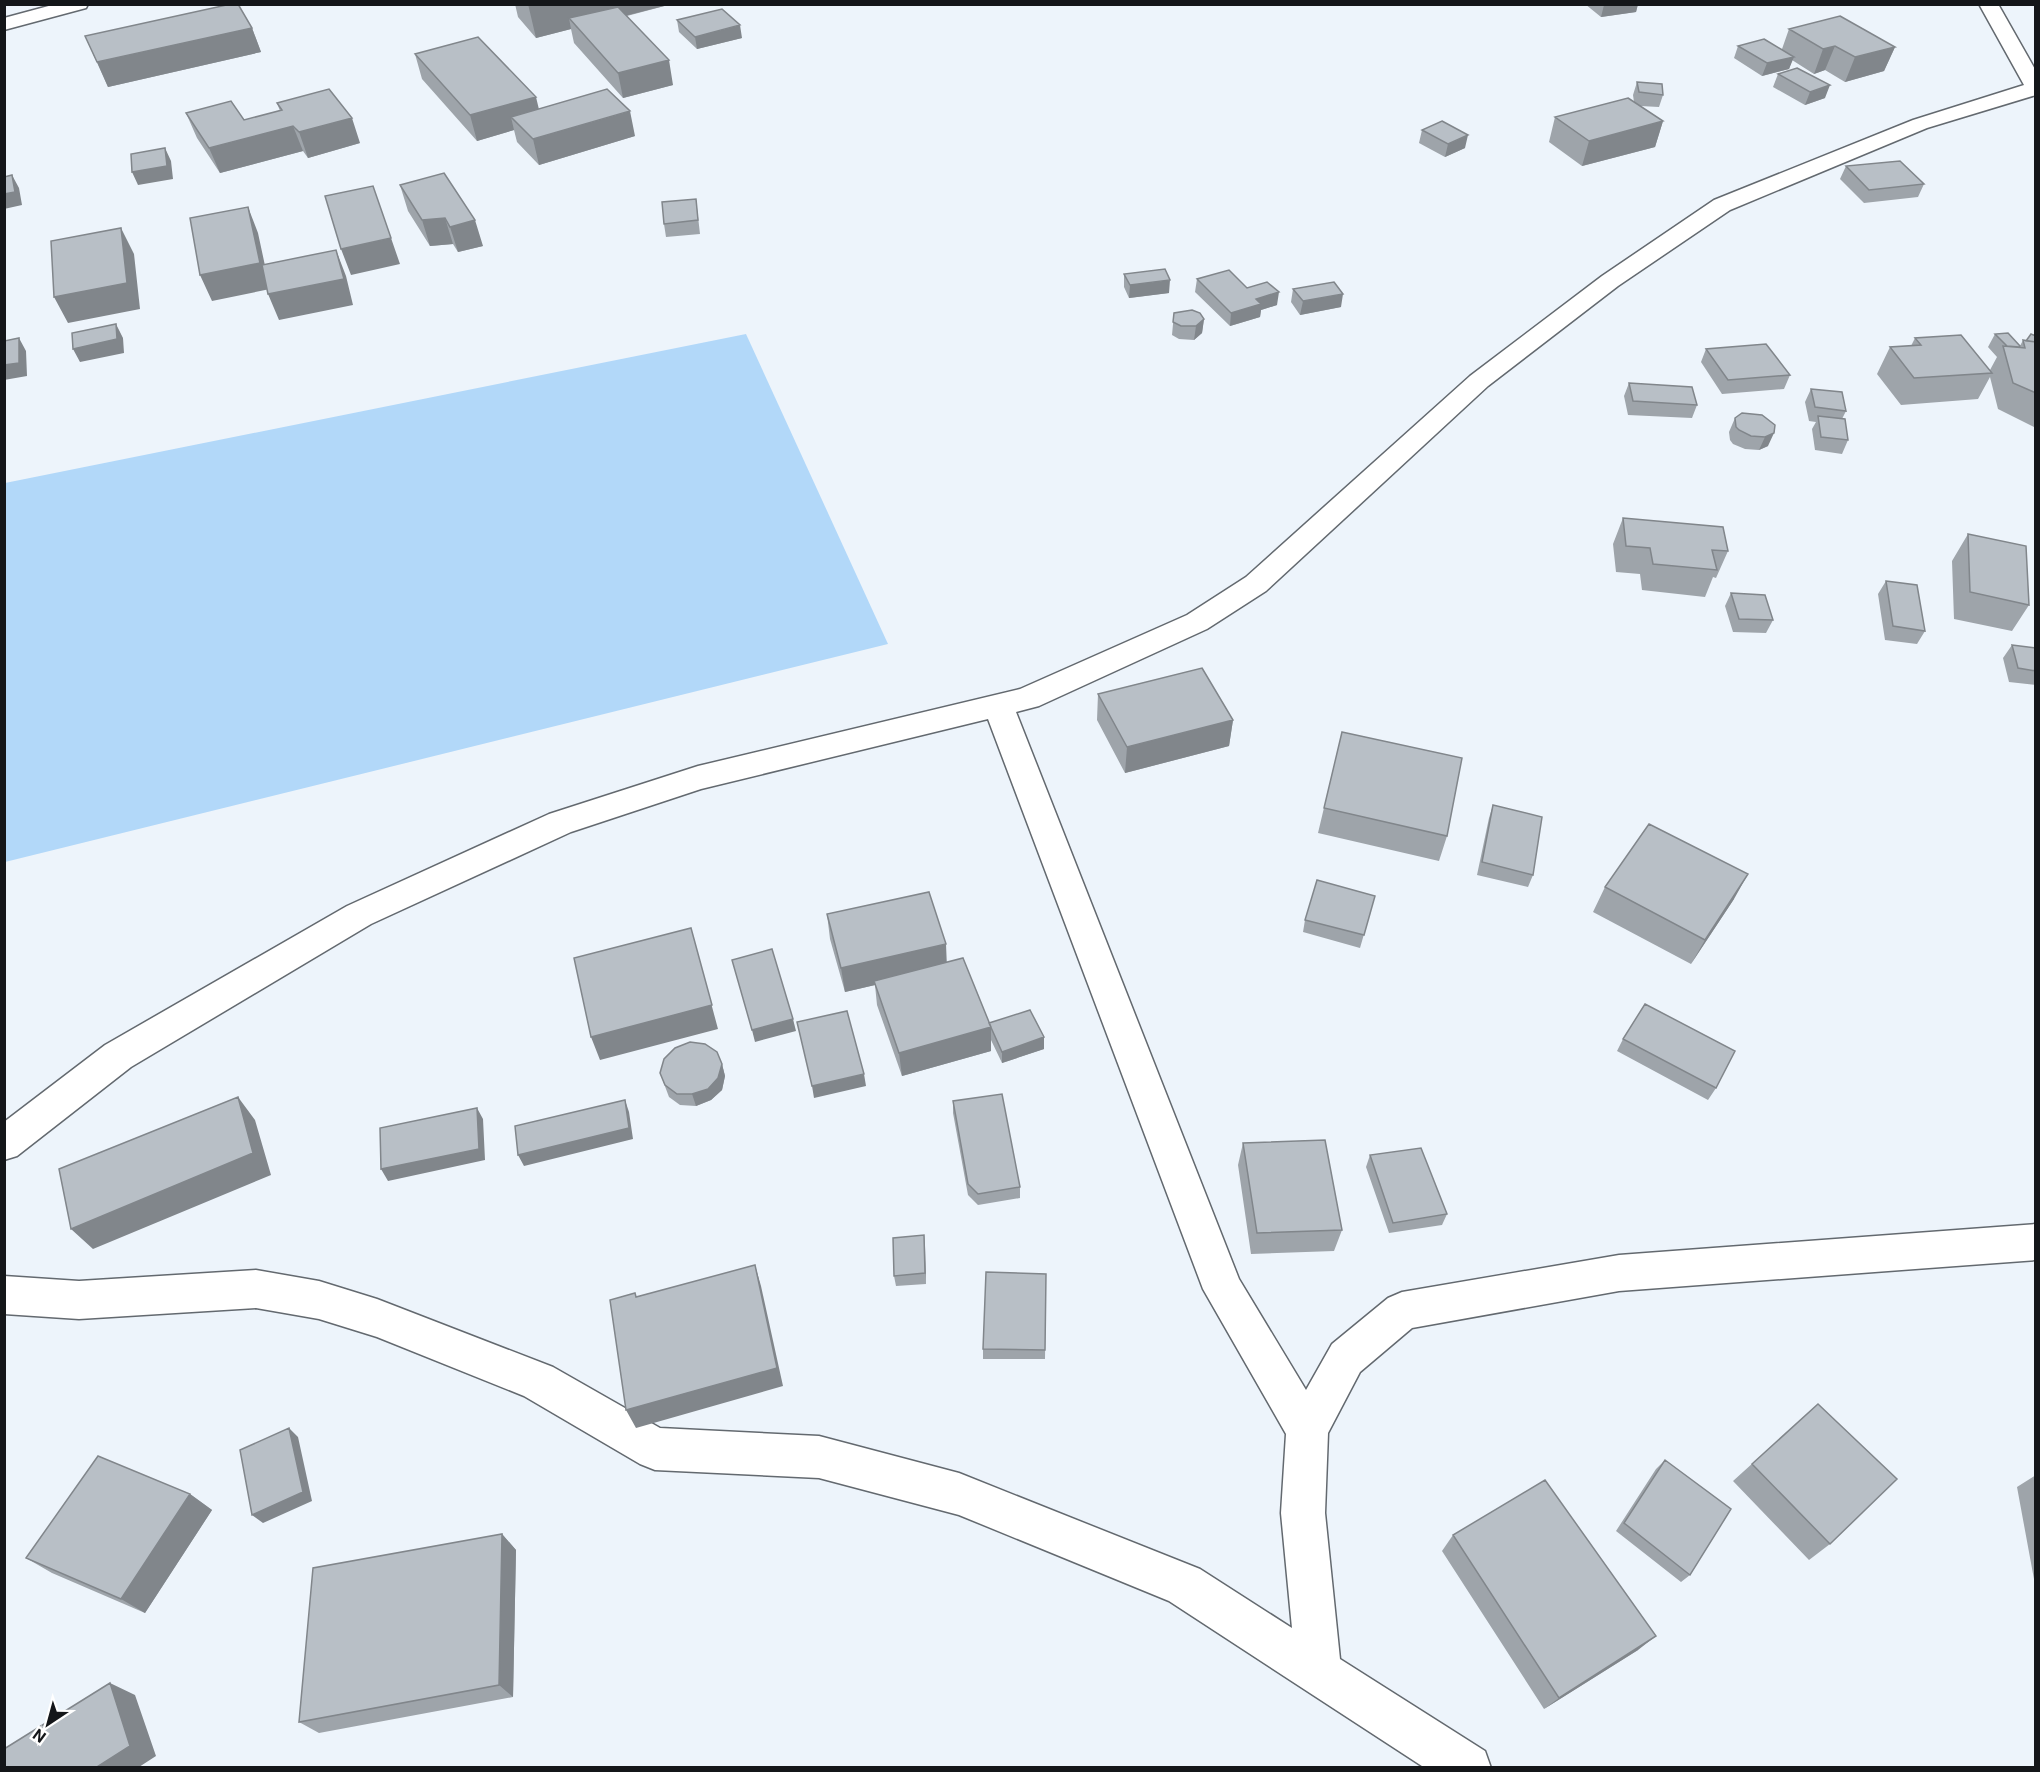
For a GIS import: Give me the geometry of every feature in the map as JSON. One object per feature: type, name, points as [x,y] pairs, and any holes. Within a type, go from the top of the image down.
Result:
[{"type":"street","points":[[4,24],[79,4]]},
{"type":"street","points":[[4,1143],[118,1056],[359,915],[560,823],[698,778],[1028,698],[1197,622],[1256,584],[1479,381],[1610,281],[1722,205],[1920,124],[2035,88],[1988,4]]},
{"type":"street","points":[[998,705],[1223,1289],[1307,1430]]},
{"type":"street","points":[[1319,1672],[1303,1513],[1307,1430],[1346,1358],[1402,1311],[1619,1273],[2036,1242]]},
{"type":"street","points":[[4,1295],[79,1300],[256,1289],[319,1300],[377,1318],[538,1381],[655,1449],[819,1457],[959,1494],[1184,1585],[1468,1767]]},
{"type":"shaded area","points":[[746,334],[888,644],[5,862],[5,483]]},
{"type":"building","points":[[238,4],[252,28],[97,62],[85,36]]},
{"type":"building","points":[[618,7],[669,60],[618,73],[569,18]]},
{"type":"building","points":[[722,9],[740,25],[695,37],[677,20]]},
{"type":"building","points":[[1840,16],[1895,47],[1855,57],[1835,46],[1823,49],[1789,29]]},
{"type":"building","points":[[478,37],[536,97],[470,115],[415,54]]},
{"type":"building","points":[[1764,39],[1794,57],[1767,63],[1738,46]]},
{"type":"building","points":[[1797,68],[1830,85],[1810,92],[1778,74]]},
{"type":"building","points":[[1637,82],[1662,84],[1663,95],[1639,92]]},
{"type":"building","points":[[329,89],[352,118],[299,132],[293,126],[209,148],[186,113],[231,101],[244,120],[282,110],[277,103]]},
{"type":"building","points":[[607,89],[630,111],[533,139],[511,117]]},
{"type":"building","points":[[1628,98],[1663,121],[1589,141],[1555,117]]},
{"type":"building","points":[[1442,121],[1468,135],[1448,144],[1422,130]]},
{"type":"building","points":[[165,148],[167,166],[132,172],[131,154]]},
{"type":"building","points":[[1900,161],[1924,184],[1869,190],[1846,166]]},
{"type":"building","points":[[444,173],[475,220],[450,227],[445,218],[422,220],[400,185]]},
{"type":"building","points":[[12,175],[15,192],[4,194],[4,177]]},
{"type":"building","points":[[373,186],[391,238],[341,249],[325,196]]},
{"type":"building","points":[[696,199],[698,220],[664,224],[662,202]]},
{"type":"building","points":[[248,207],[260,263],[200,275],[190,218]]},
{"type":"building","points":[[121,228],[127,283],[54,297],[51,241]]},
{"type":"building","points":[[336,250],[344,279],[268,294],[262,265]]},
{"type":"building","points":[[1165,269],[1170,280],[1130,285],[1124,274]]},
{"type":"building","points":[[1229,270],[1247,288],[1267,282],[1279,292],[1256,299],[1261,304],[1231,313],[1197,279]]},
{"type":"building","points":[[1334,282],[1343,294],[1303,301],[1293,289]]},
{"type":"building","points":[[1192,310],[1200,313],[1204,319],[1196,326],[1181,326],[1173,322],[1174,313]]},
{"type":"building","points":[[116,324],[117,339],[73,349],[72,333]]},
{"type":"building","points":[[2008,333],[2019,347],[2007,346],[1995,334]]},
{"type":"building","points":[[2031,334],[2036,336],[2036,342],[2026,341]]},
{"type":"building","points":[[1961,335],[1992,373],[1914,378],[1890,347],[1921,345],[1915,338]]},
{"type":"building","points":[[19,338],[19,363],[4,365],[4,341]]},
{"type":"building","points":[[2023,340],[2036,342],[2036,393],[2013,383],[2003,346],[2025,348]]},
{"type":"building","points":[[1766,344],[1790,375],[1728,380],[1706,349]]},
{"type":"building","points":[[1629,383],[1692,387],[1697,405],[1633,401]]},
{"type":"building","points":[[1811,389],[1842,392],[1846,411],[1815,407]]},
{"type":"building","points":[[1742,413],[1762,415],[1775,425],[1774,433],[1765,437],[1751,436],[1739,430],[1736,427],[1735,418]]},
{"type":"building","points":[[1818,416],[1845,419],[1848,440],[1821,437]]},
{"type":"building","points":[[1623,518],[1723,527],[1728,551],[1712,550],[1717,570],[1653,564],[1650,548],[1626,546]]},
{"type":"building","points":[[1968,534],[2026,546],[2029,605],[1970,592]]},
{"type":"building","points":[[1886,581],[1917,585],[1925,631],[1893,626]]},
{"type":"building","points":[[1731,593],[1765,595],[1773,620],[1739,619]]},
{"type":"building","points":[[2012,645],[2036,648],[2036,671],[2018,668]]},
{"type":"building","points":[[1202,668],[1233,720],[1127,747],[1098,694]]},
{"type":"building","points":[[1342,732],[1462,758],[1447,836],[1324,808]]},
{"type":"building","points":[[1493,805],[1542,817],[1533,875],[1482,862]]},
{"type":"building","points":[[1649,824],[1748,874],[1705,940],[1605,887]]},
{"type":"building","points":[[1317,880],[1375,896],[1364,935],[1305,920]]},
{"type":"building","points":[[929,892],[946,944],[841,968],[827,914]]},
{"type":"building","points":[[691,928],[712,1005],[591,1037],[574,958]]},
{"type":"building","points":[[772,949],[793,1019],[752,1030],[732,960]]},
{"type":"building","points":[[963,958],[991,1027],[899,1053],[874,981]]},
{"type":"building","points":[[1645,1004],[1735,1051],[1716,1088],[1623,1039]]},
{"type":"building","points":[[1030,1010],[1044,1037],[1002,1052],[989,1023]]},
{"type":"building","points":[[847,1011],[864,1074],[812,1086],[797,1022]]},
{"type":"building","points":[[690,1042],[705,1044],[717,1052],[722,1064],[718,1078],[708,1089],[692,1094],[677,1094],[665,1085],[660,1073],[664,1059],[675,1048]]},
{"type":"building","points":[[1002,1094],[1020,1187],[978,1194],[968,1184],[953,1101]]},
{"type":"building","points":[[238,1097],[253,1153],[71,1229],[59,1169]]},
{"type":"building","points":[[625,1100],[629,1128],[518,1155],[515,1126]]},
{"type":"building","points":[[477,1108],[479,1149],[381,1169],[380,1128]]},
{"type":"building","points":[[1325,1140],[1342,1230],[1257,1233],[1243,1143]]},
{"type":"building","points":[[1421,1148],[1447,1214],[1393,1223],[1370,1155]]},
{"type":"building","points":[[924,1235],[925,1273],[894,1276],[893,1238]]},
{"type":"building","points":[[755,1265],[777,1368],[626,1410],[610,1300],[635,1293],[636,1297]]},
{"type":"building","points":[[986,1272],[1046,1274],[1045,1350],[983,1349]]},
{"type":"building","points":[[1818,1404],[1897,1479],[1830,1544],[1752,1464]]},
{"type":"building","points":[[289,1428],[303,1492],[252,1515],[240,1450]]},
{"type":"building","points":[[98,1456],[190,1494],[121,1599],[26,1558]]},
{"type":"building","points":[[1665,1460],[1731,1509],[1690,1575],[1624,1523]]},
{"type":"building","points":[[1545,1480],[1656,1636],[1559,1698],[1453,1535]]},
{"type":"building","points":[[502,1534],[499,1685],[299,1722],[313,1568]]},
{"type":"building","points":[[110,1683],[130,1746],[97,1767],[4,1767],[4,1749]]}]
